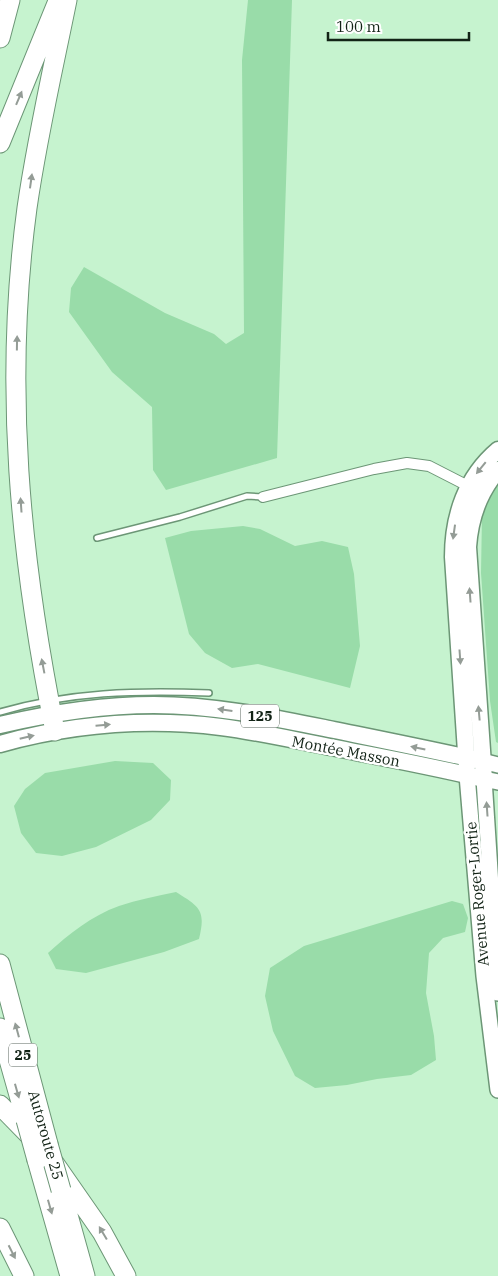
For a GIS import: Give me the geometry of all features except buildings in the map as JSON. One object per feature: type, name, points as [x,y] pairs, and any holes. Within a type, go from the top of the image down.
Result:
[{"type":"highway","points":[[0,38],[10,0]]},
{"type":"highway","points":[[0,143],[58,0]]},
{"type":"highway","points":[[52,715],[29,584],[21,514],[16,429],[16,339],[23,249],[34,163],[67,0]]},
{"type":"highway","name":"Autoroute 25","points":[[0,964],[85,1276]]},
{"type":"highway","name":"Autoroute 25","points":[[0,1028],[70,1276]]},
{"type":"highway","points":[[0,1105],[48,1156],[78,1196],[102,1232],[126,1276]]},
{"type":"highway","points":[[0,1228],[24,1276]]},
{"type":"main road","points":[[490,763],[468,547],[480,469],[498,450]]},
{"type":"main road","points":[[466,758],[453,544],[457,514],[476,489],[498,470]]},
{"type":"main road","name":"Montée Masson","points":[[0,726],[52,715],[121,706],[169,705],[206,708],[282,720],[490,763]]},
{"type":"main road","name":"Montée Masson","points":[[0,744],[52,715],[100,726],[141,723],[221,727],[491,780]]},
{"type":"main road","name":"Avenue Roger-Lortie","points":[[466,758],[467,775]]},
{"type":"main road","name":"Avenue Roger-Lortie","points":[[490,763],[491,780]]},
{"type":"street","points":[[263,497],[407,462],[429,466],[476,489]]},
{"type":"street","name":"Avenue Roger-Lortie","points":[[467,775],[482,957],[498,1090]]},
{"type":"street","name":"Avenue Roger-Lortie","points":[[491,780],[498,992]]},
{"type":"lane","points":[[97,538],[180,517],[247,496],[263,497]]},
{"type":"lane","points":[[0,712],[52,715],[99,693],[209,693]]},
{"type":"green space","points":[[248,0],[292,0],[277,458],[166,490],[153,470],[152,407],[112,372],[69,312],[71,288],[84,267],[165,313],[214,334],[226,344],[244,333],[242,60]]},
{"type":"green space","points":[[498,482],[498,743],[496,742],[490,701],[481,573],[482,515]]},
{"type":"green space","points":[[243,526],[260,529],[295,546],[322,541],[348,547],[354,574],[360,646],[350,688],[258,664],[232,668],[205,653],[189,634],[165,538],[191,531]]},
{"type":"green space","points":[[115,761],[153,763],[171,780],[170,800],[151,820],[96,847],[62,856],[36,853],[21,833],[14,806],[25,789],[45,773]]},
{"type":"green space","points":[[176,892],[199,910],[202,922],[199,939],[164,952],[86,973],[56,969],[48,953],[72,932],[90,920],[119,906]]},
{"type":"green space","points":[[452,901],[463,904],[468,918],[465,932],[443,938],[429,953],[426,993],[434,1036],[436,1060],[411,1075],[347,1085],[315,1088],[295,1076],[273,1031],[265,996],[270,968],[304,946]]}]
